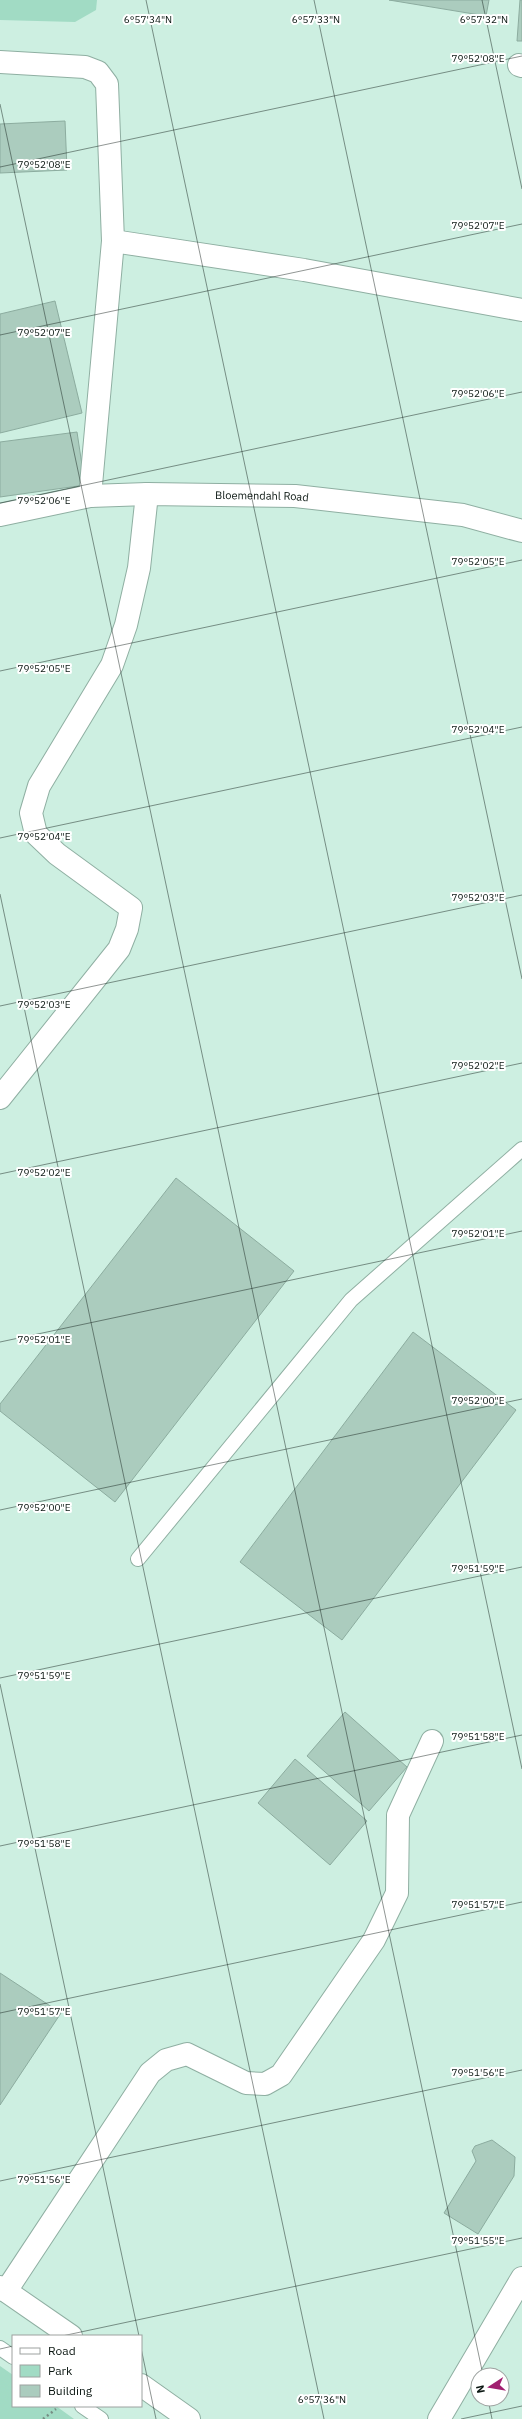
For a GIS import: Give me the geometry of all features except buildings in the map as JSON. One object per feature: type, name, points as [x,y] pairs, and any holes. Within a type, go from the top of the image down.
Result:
[{"type":"street","points":[[0,62],[85,67],[98,72],[107,84],[111,141],[113,241],[90,496]]},
{"type":"street","points":[[113,241],[304,270],[522,310]]},
{"type":"street","points":[[0,1098],[119,949],[127,929],[130,908],[57,854],[36,834],[31,814],[39,786],[112,665],[126,625],[139,568],[147,494]]},
{"type":"street","name":"Bloemendahl Road","points":[[0,515],[90,496],[147,494],[295,496],[462,515],[522,531]]},
{"type":"street","points":[[70,2335],[3,2289],[150,2073],[166,2060],[187,2054],[246,2083],[265,2084],[281,2075],[374,1940],[397,1893],[398,1815],[432,1741]]},
{"type":"street","points":[[439,2419],[522,2278]]},
{"type":"street","points":[[142,2386],[190,2419]]},
{"type":"lane","points":[[138,1559],[351,1300],[522,1149]]},
{"type":"lane","points":[[0,2348],[12,2356]]},
{"type":"lane","points":[[83,2407],[101,2419]]},
{"type":"path","points":[[43,2419],[50,2415],[58,2407]]},
{"type":"green space","points":[[0,0],[97,0],[96,10],[75,22],[0,20]]},
{"type":"green space","points":[[0,2366],[12,2374],[12,2407],[57,2407],[74,2419],[0,2419]]}]
